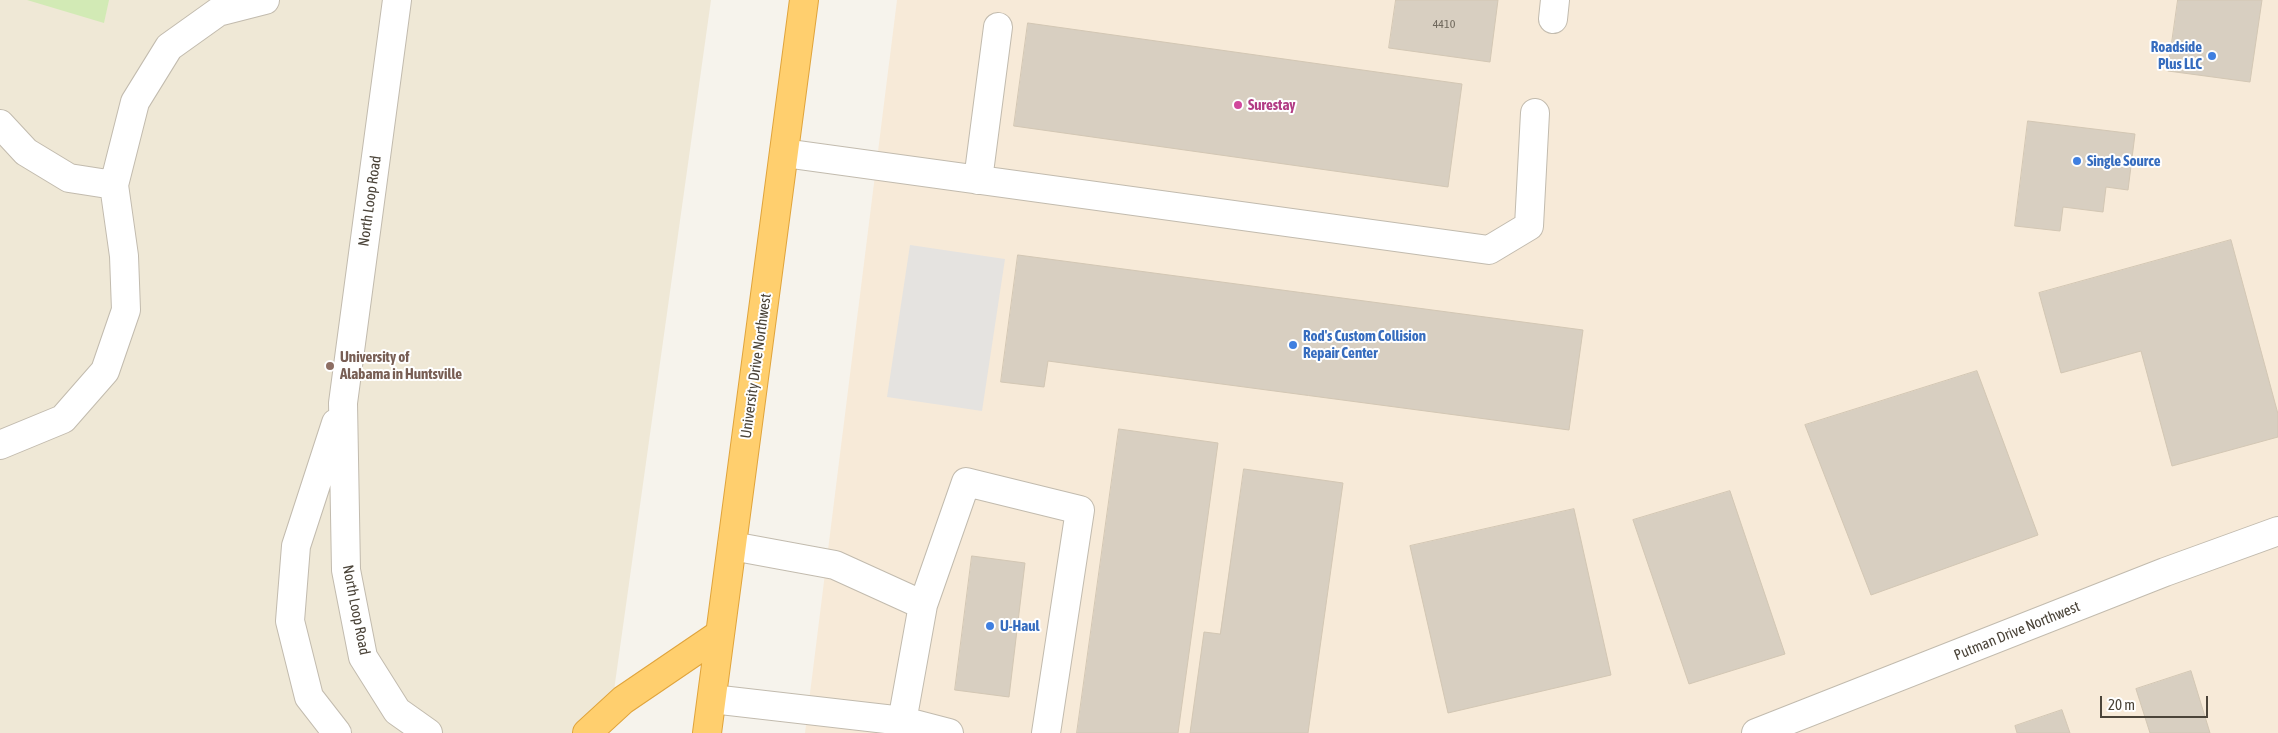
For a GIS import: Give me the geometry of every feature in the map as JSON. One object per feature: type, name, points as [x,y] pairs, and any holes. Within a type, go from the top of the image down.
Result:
[{"type":"highway","points":[[778,199],[786,0]]},
{"type":"highway","name":"University Drive Northwest","points":[[707,733],[804,0]]},
{"type":"highway","points":[[586,733],[623,700],[720,634]]},
{"type":"street","points":[[0,445],[64,419],[105,371],[126,310],[124,256],[114,185],[135,102],[169,47],[218,12],[264,0]]},
{"type":"street","name":"North Loop Road","points":[[397,0],[343,403],[346,570],[363,657],[397,711],[428,733]]},
{"type":"street","points":[[978,180],[998,27]]},
{"type":"street","points":[[784,153],[1489,250],[1529,226],[1535,113]]},
{"type":"street","points":[[0,124],[26,152],[70,178],[114,185]]},
{"type":"street","name":"North Loop Road","points":[[336,733],[309,697],[290,621],[296,546],[343,403]]},
{"type":"street","points":[[902,727],[923,605],[966,482],[1080,510],[1046,733]]},
{"type":"street","name":"Putman Drive Northwest","points":[[1756,733],[2165,572],[2278,531]]},
{"type":"street","points":[[732,546],[836,565],[923,605]]},
{"type":"street","points":[[712,700],[949,733]]},
{"type":"shaded area","name":"University of Alabama in Huntsville","points":[[0,0],[711,0],[608,733],[0,733]]},
{"type":"shaded area","points":[[897,0],[2278,0],[2278,733],[805,733]]},
{"type":"shaded area","points":[[910,245],[1005,259],[982,411],[887,397]]},
{"type":"green space","points":[[27,0],[109,0],[104,23]]},
{"type":"building","points":[[1396,0],[1498,0],[1490,62],[1389,48]]},
{"type":"building","points":[[2178,0],[2262,0],[2250,82],[2168,71]]},
{"type":"building","name":"Surestay","points":[[1028,23],[1462,84],[1448,187],[1014,126]]},
{"type":"building","name":"Single Source","points":[[2028,121],[2135,134],[2128,190],[2106,187],[2103,212],[2063,207],[2060,231],[2015,226]]},
{"type":"building","points":[[2231,240],[2278,414],[2278,437],[2172,466],[2141,351],[2061,373],[2039,293]]},
{"type":"building","name":"Rod's Custom Collision Repair Center","points":[[1018,255],[1583,330],[1569,430],[1048,361],[1044,387],[1001,382]]},
{"type":"building","points":[[1977,371],[2038,535],[1871,595],[1805,425]]},
{"type":"building","points":[[1119,429],[1218,443],[1178,733],[1077,733]]},
{"type":"building","points":[[1244,469],[1343,483],[1308,733],[1190,733],[1204,632],[1220,634]]},
{"type":"building","points":[[1730,491],[1785,654],[1689,684],[1633,520]]},
{"type":"building","points":[[1574,509],[1611,675],[1448,713],[1410,546]]},
{"type":"building","name":"U-Haul","points":[[972,556],[1025,563],[1009,697],[955,690]]},
{"type":"building","points":[[2191,671],[2210,733],[2150,733],[2136,689]]},
{"type":"building","points":[[2062,710],[2070,733],[2017,733],[2015,726]]},
{"type":"place","name":"Roadside Plus LLC","points":[[2212,56]]},
{"type":"place","name":"Surestay","points":[[1238,105]]},
{"type":"place","name":"Single Source","points":[[2077,161]]},
{"type":"place","name":"Rod's Custom Collision Repair Center","points":[[1293,345]]},
{"type":"place","name":"University of Alabama in Huntsville","points":[[330,366]]},
{"type":"place","name":"U-Haul","points":[[990,626]]}]
